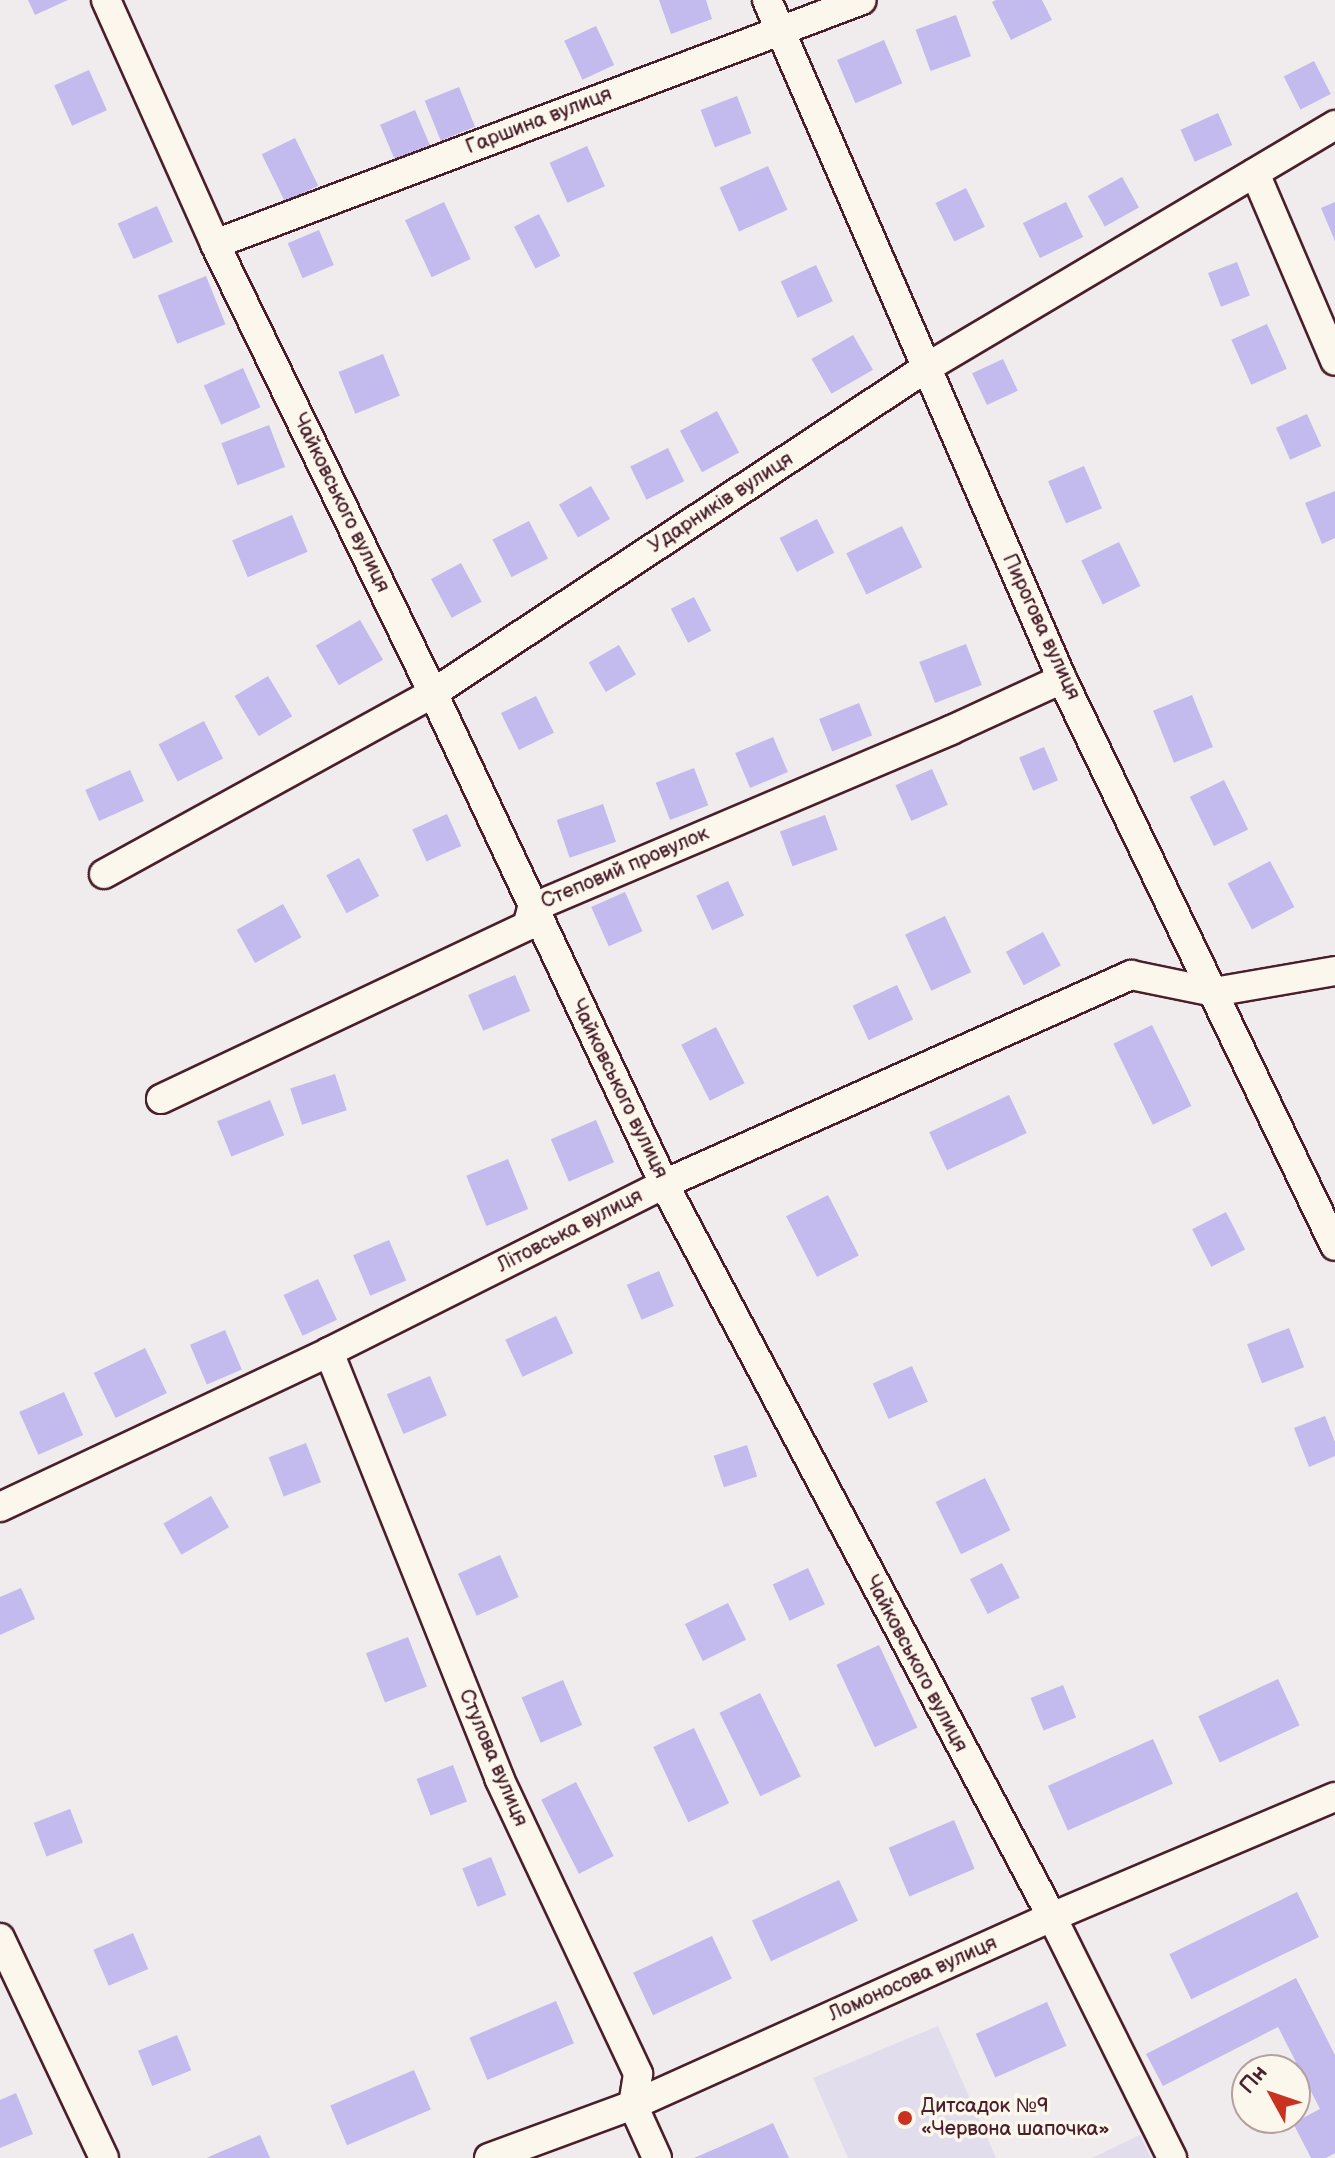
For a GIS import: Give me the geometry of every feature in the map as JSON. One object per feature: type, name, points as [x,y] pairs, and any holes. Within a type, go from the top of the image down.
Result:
[{"type":"street","name":"Чайковського вулиця","points":[[106,0],[215,244],[433,693],[664,1184],[1052,1917],[1172,2158]]},
{"type":"street","name":"Пирогова вулиця","points":[[767,0],[1062,679],[1335,1246]]},
{"type":"street","name":"Гаршина вулиця","points":[[215,244],[862,0]]},
{"type":"street","name":"Ударників вулиця","points":[[104,874],[433,693],[926,368],[1335,125]]},
{"type":"street","points":[[1255,173],[1335,361]]},
{"type":"street","name":"Степовий провулок","points":[[161,1099],[527,926],[532,908],[951,730],[1062,679]]},
{"type":"street","name":"Літовська вулиця","points":[[0,1507],[329,1352],[664,1184],[1131,975],[1214,992],[1335,971]]},
{"type":"street","name":"Стулова вулиця","points":[[329,1352],[499,1778],[638,2074],[633,2105],[657,2158]]},
{"type":"street","name":"Ломоносова вулиця","points":[[489,2158],[633,2105],[1052,1917],[1335,1797]]},
{"type":"street","points":[[0,1938],[104,2158]]},
{"type":"shaded area","name":"Дитсадок №9 «Червона шапочка»","points":[[938,2026],[996,2158],[848,2158],[813,2078]]},
{"type":"shaded area","name":"Дитсадок №9 «Червона шапочка»","points":[[1140,2135],[1151,2158],[1092,2158]]},
{"type":"building","points":[[28,0],[68,0],[35,15]]},
{"type":"building","points":[[659,0],[706,0],[712,19],[671,34]]},
{"type":"building","points":[[1042,0],[1052,20],[1011,40],[992,2]]},
{"type":"building","points":[[956,15],[971,56],[931,71],[916,30]]},
{"type":"building","points":[[596,26],[614,65],[582,80],[564,41]]},
{"type":"building","points":[[884,40],[902,83],[855,103],[837,60]]},
{"type":"building","points":[[1314,61],[1331,94],[1301,109],[1284,76]]},
{"type":"building","points":[[89,70],[107,110],[72,126],[54,85]]},
{"type":"building","points":[[459,87],[475,127],[441,141],[425,101]]},
{"type":"building","points":[[737,96],[751,133],[715,147],[701,110]]},
{"type":"building","points":[[415,110],[430,145],[395,160],[380,125]]},
{"type":"building","points":[[1218,113],[1232,145],[1195,162],[1181,130]]},
{"type":"building","points":[[295,138],[318,186],[285,202],[262,154]]},
{"type":"building","points":[[587,146],[605,186],[567,203],[550,163]]},
{"type":"building","points":[[768,166],[788,210],[739,231],[720,188]]},
{"type":"building","points":[[1122,177],[1139,208],[1105,227],[1088,196]]},
{"type":"building","points":[[966,188],[985,227],[954,242],[935,203]]},
{"type":"building","points":[[444,202],[471,259],[432,277],[405,220]]},
{"type":"building","points":[[1066,202],[1083,237],[1040,258],[1023,223]]},
{"type":"building","points":[[1335,202],[1335,241],[1321,208]]},
{"type":"building","points":[[157,206],[173,242],[134,259],[118,223]]},
{"type":"building","points":[[539,214],[560,256],[535,269],[514,227]]},
{"type":"building","points":[[319,230],[334,265],[303,278],[288,243]]},
{"type":"building","points":[[1237,262],[1250,296],[1221,307],[1208,273]]},
{"type":"building","points":[[816,265],[833,301],[798,318],[781,281]]},
{"type":"building","points":[[206,276],[225,324],[177,344],[158,295]]},
{"type":"building","points":[[1267,324],[1287,369],[1251,385],[1231,340]]},
{"type":"building","points":[[853,335],[873,370],[831,394],[811,359]]},
{"type":"building","points":[[383,354],[400,396],[355,414],[338,372]]},
{"type":"building","points":[[1003,359],[1018,391],[987,405],[972,373]]},
{"type":"building","points":[[243,368],[260,407],[221,425],[204,385]]},
{"type":"building","points":[[717,411],[739,452],[702,472],[680,431]]},
{"type":"building","points":[[1307,414],[1321,446],[1290,460],[1276,428]]},
{"type":"building","points":[[269,425],[285,467],[238,485],[221,443]]},
{"type":"building","points":[[668,448],[684,481],[646,500],[630,466]]},
{"type":"building","points":[[1084,466],[1102,508],[1066,524],[1048,481]]},
{"type":"building","points":[[591,486],[610,519],[578,537],[559,505]]},
{"type":"building","points":[[1335,491],[1335,538],[1322,544],[1305,503]]},
{"type":"building","points":[[292,515],[308,552],[248,577],[232,540]]},
{"type":"building","points":[[817,519],[834,553],[797,572],[780,538]]},
{"type":"building","points":[[529,521],[548,558],[512,577],[492,540]]},
{"type":"building","points":[[902,526],[922,567],[866,595],[846,553]]},
{"type":"building","points":[[1119,542],[1140,586],[1103,604],[1081,560]]},
{"type":"building","points":[[461,563],[482,602],[452,618],[431,579]]},
{"type":"building","points":[[694,597],[711,631],[688,643],[671,609]]},
{"type":"building","points":[[360,620],[383,660],[339,685],[316,646]]},
{"type":"building","points":[[966,644],[982,685],[935,703],[919,662]]},
{"type":"building","points":[[619,645],[636,674],[606,692],[589,662]]},
{"type":"building","points":[[268,676],[292,716],[259,736],[235,696]]},
{"type":"building","points":[[1192,695],[1213,747],[1174,763],[1153,711]]},
{"type":"building","points":[[536,696],[554,733],[519,750],[501,713]]},
{"type":"building","points":[[859,703],[872,735],[832,752],[819,719]]},
{"type":"building","points":[[204,721],[223,758],[178,782],[159,744]]},
{"type":"building","points":[[773,737],[788,772],[750,788],[735,753]]},
{"type":"building","points":[[1044,747],[1058,780],[1033,791],[1019,758]]},
{"type":"building","points":[[694,768],[708,805],[670,820],[656,783]]},
{"type":"building","points":[[932,769],[948,805],[911,821],[895,785]]},
{"type":"building","points":[[130,770],[144,801],[99,821],[85,790]]},
{"type":"building","points":[[1224,780],[1248,829],[1214,846],[1190,797]]},
{"type":"building","points":[[603,804],[616,842],[570,858],[557,820]]},
{"type":"building","points":[[447,814],[461,846],[427,861],[412,829]]},
{"type":"building","points":[[825,815],[838,850],[793,866],[780,831]]},
{"type":"building","points":[[359,858],[379,896],[347,913],[326,875]]},
{"type":"building","points":[[1270,861],[1294,907],[1252,929],[1228,884]]},
{"type":"building","points":[[728,881],[744,915],[712,930],[696,896]]},
{"type":"building","points":[[625,892],[642,931],[609,946],[591,907]]},
{"type":"building","points":[[283,904],[301,937],[255,963],[237,930]]},
{"type":"building","points":[[945,916],[971,972],[931,991],[905,935]]},
{"type":"building","points":[[1043,932],[1061,966],[1024,985],[1006,952]]},
{"type":"building","points":[[515,975],[530,1011],[483,1031],[468,995]]},
{"type":"building","points":[[897,985],[913,1019],[869,1040],[853,1006]]},
{"type":"building","points":[[1152,1025],[1191,1106],[1153,1125],[1113,1044]]},
{"type":"building","points":[[716,1027],[745,1083],[710,1101],[681,1045]]},
{"type":"building","points":[[335,1074],[347,1110],[302,1125],[290,1089]]},
{"type":"building","points":[[1009,1095],[1027,1133],[947,1170],[929,1132]]},
{"type":"building","points":[[270,1100],[284,1135],[231,1157],[217,1121]]},
{"type":"building","points":[[596,1120],[614,1162],[569,1181],[551,1139]]},
{"type":"building","points":[[508,1159],[528,1209],[487,1226],[466,1176]]},
{"type":"building","points":[[828,1195],[859,1256],[817,1277],[786,1216]]},
{"type":"building","points":[[1226,1212],[1245,1249],[1211,1267],[1192,1229]]},
{"type":"building","points":[[389,1240],[406,1281],[370,1296],[353,1255]]},
{"type":"building","points":[[659,1271],[674,1306],[642,1320],[627,1285]]},
{"type":"building","points":[[318,1279],[337,1320],[303,1336],[284,1295]]},
{"type":"building","points":[[556,1316],[573,1353],[523,1377],[505,1340]]},
{"type":"building","points":[[1289,1328],[1304,1367],[1262,1383],[1247,1344]]},
{"type":"building","points":[[225,1330],[242,1370],[207,1384],[190,1345]]},
{"type":"building","points":[[145,1348],[167,1393],[116,1418],[94,1373]]},
{"type":"building","points":[[912,1366],[928,1402],[889,1419],[873,1383]]},
{"type":"building","points":[[430,1376],[447,1416],[404,1434],[387,1394]]},
{"type":"building","points":[[64,1392],[83,1435],[38,1455],[19,1412]]},
{"type":"building","points":[[1325,1416],[1335,1442],[1335,1456],[1309,1467],[1294,1428]]},
{"type":"building","points":[[306,1443],[321,1482],[284,1497],[269,1457]]},
{"type":"building","points":[[747,1445],[757,1476],[724,1487],[714,1456]]},
{"type":"building","points":[[985,1478],[1010,1530],[961,1554],[936,1502]]},
{"type":"building","points":[[211,1496],[229,1527],[181,1555],[163,1524]]},
{"type":"building","points":[[500,1555],[519,1597],[477,1616],[458,1574]]},
{"type":"building","points":[[1002,1563],[1020,1598],[988,1614],[970,1579]]},
{"type":"building","points":[[808,1568],[825,1604],[790,1621],[773,1584]]},
{"type":"building","points":[[21,1588],[35,1619],[0,1635],[0,1597]]},
{"type":"building","points":[[728,1603],[746,1640],[703,1661],[685,1624]]},
{"type":"building","points":[[408,1637],[427,1686],[385,1703],[366,1653]]},
{"type":"building","points":[[879,1645],[917,1727],[875,1747],[836,1665]]},
{"type":"building","points":[[1278,1679],[1300,1725],[1220,1762],[1198,1716]]},
{"type":"building","points":[[563,1680],[582,1725],[541,1743],[522,1698]]},
{"type":"building","points":[[1063,1685],[1076,1717],[1044,1731],[1031,1698]]},
{"type":"building","points":[[760,1693],[801,1777],[760,1796],[720,1713]]},
{"type":"building","points":[[694,1728],[729,1803],[688,1822],[653,1747]]},
{"type":"building","points":[[1153,1739],[1173,1784],[1068,1831],[1048,1786]]},
{"type":"building","points":[[453,1765],[467,1801],[431,1815],[417,1779]]},
{"type":"building","points":[[576,1782],[614,1856],[579,1874],[541,1800]]},
{"type":"building","points":[[70,1809],[83,1843],[46,1857],[34,1823]]},
{"type":"building","points":[[954,1820],[975,1869],[909,1897],[889,1848]]},
{"type":"building","points":[[491,1857],[506,1895],[478,1907],[462,1869]]},
{"type":"building","points":[[839,1880],[858,1921],[771,1961],[752,1921]]},
{"type":"building","points":[[1297,1892],[1319,1937],[1191,1999],[1169,1954]]},
{"type":"building","points":[[133,1933],[148,1969],[109,1986],[93,1950]]},
{"type":"building","points":[[712,1936],[732,1979],[653,2015],[633,1973]]},
{"type":"building","points":[[1296,1978],[1335,2055],[1335,2153],[1326,2158],[1311,2158],[1299,2134],[1311,2134],[1311,2114],[1320,2109],[1311,2091],[1311,2054],[1292,2054],[1278,2027],[1163,2086],[1146,2054]]},
{"type":"building","points":[[556,2001],[574,2043],[487,2080],[469,2038]]},
{"type":"building","points":[[1047,2002],[1067,2046],[995,2078],[976,2034]]},
{"type":"building","points":[[177,2035],[191,2070],[152,2086],[138,2051]]},
{"type":"building","points":[[414,2070],[431,2110],[347,2145],[330,2106]]},
{"type":"building","points":[[16,2093],[33,2134],[0,2148],[0,2100]]},
{"type":"building","points":[[773,2123],[789,2158],[694,2158],[733,2141]]},
{"type":"building","points":[[260,2135],[270,2158],[207,2158],[213,2155]]},
{"type":"place","name":"Дитсадок №9 «Червона шапочка»","points":[[905,2118]]}]
